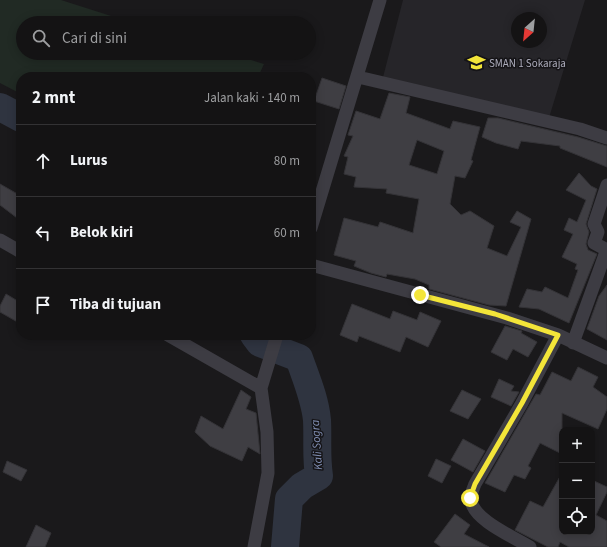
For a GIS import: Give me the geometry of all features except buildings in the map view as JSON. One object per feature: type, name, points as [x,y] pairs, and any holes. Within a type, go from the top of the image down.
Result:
[{"type":"street","points":[[316,212],[380,0]]},
{"type":"street","points":[[358,77],[580,129],[607,138]]},
{"type":"street","points":[[573,343],[598,278],[607,249],[594,243],[598,232],[594,224],[607,186]]},
{"type":"street","points":[[0,240],[16,249]]},
{"type":"street","points":[[316,266],[472,307],[558,335],[607,358]]},
{"type":"street","points":[[530,547],[485,520],[474,510],[470,498],[475,484],[518,410],[558,335]]},
{"type":"street","points":[[177,340],[261,388]]},
{"type":"street","points":[[254,547],[268,473],[267,432],[261,388],[275,340]]},
{"type":"shaded area","points":[[0,0],[61,0],[111,16],[16,16],[16,60],[251,60],[264,64],[260,72],[16,72],[16,91],[0,83]]},
{"type":"shaded area","name":"SMAN 1 Sokaraja","points":[[403,0],[585,0],[548,121],[381,85]]},
{"type":"waterway","name":"Kali Sogra","points":[[0,107],[16,115]]},
{"type":"waterway","name":"Kali Sogra","points":[[258,340],[260,343],[299,358],[316,412],[319,476],[302,486],[289,499],[285,547]]},
{"type":"place","name":"SMAN 1 Sokaraja","points":[[476,63]]},
{"type":"route","points":[[420,295],[472,307],[558,335],[522,403],[475,484],[470,498]]}]
